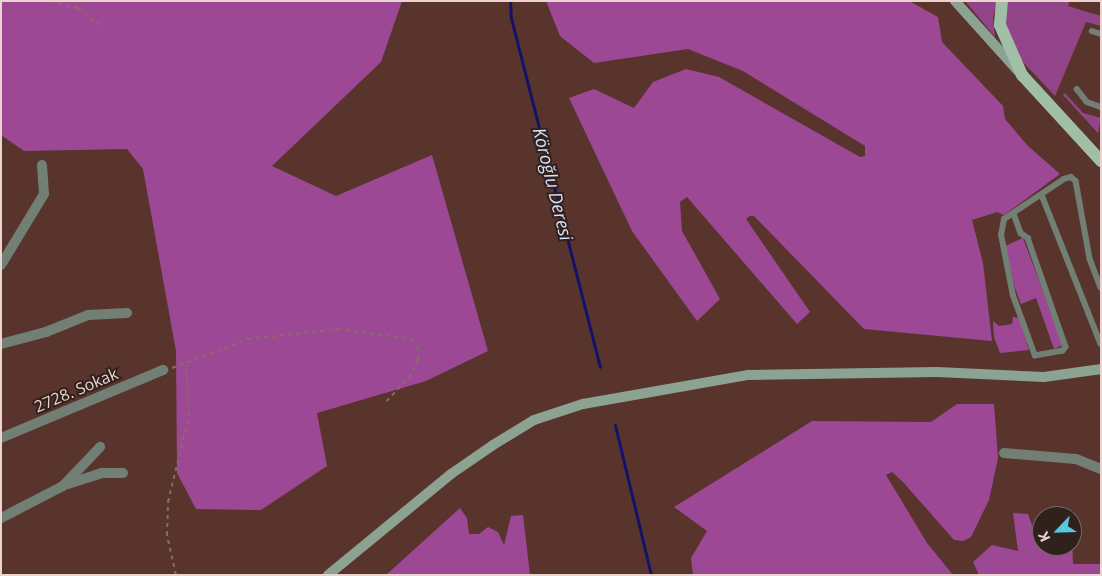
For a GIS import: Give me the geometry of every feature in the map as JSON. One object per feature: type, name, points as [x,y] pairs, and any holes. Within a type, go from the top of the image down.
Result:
[{"type":"main road","points":[[955,1],[1101,161]]},
{"type":"main road","points":[[1002,1],[1000,25],[1022,75]]},
{"type":"main road","points":[[328,575],[451,474],[518,428],[561,410],[637,392],[748,375],[937,372],[1044,377],[1101,369]]},
{"type":"street","points":[[1,265],[44,194],[42,165]]},
{"type":"street","points":[[1,344],[46,332],[88,315],[127,313]]},
{"type":"street","name":"2728. Sokak","points":[[1,438],[163,370]]},
{"type":"street","points":[[63,486],[100,447]]},
{"type":"street","points":[[1004,453],[1076,459],[1101,470]]},
{"type":"street","points":[[1,518],[63,486],[102,473],[123,473]]},
{"type":"lane","points":[[1092,31],[1101,34]]},
{"type":"lane","points":[[1077,89],[1087,102],[1101,107]]},
{"type":"lane","points":[[1014,214],[1021,233],[1028,238],[1066,347],[1063,351],[1034,356],[1013,296],[1000,230],[1002,221],[1064,179],[1071,177],[1076,181],[1090,259],[1101,287]]},
{"type":"lane","points":[[1042,195],[1101,344]]},
{"type":"path","points":[[51,1],[78,8],[100,25]]},
{"type":"path","points":[[163,370],[186,364],[226,345],[272,336],[338,329],[411,339],[418,347],[418,358],[411,375],[386,402]]},
{"type":"path","points":[[176,575],[167,536],[168,502],[190,415],[186,364]]},
{"type":"shaded area","points":[[1,1],[402,1],[381,62],[272,166],[336,196],[432,155],[488,351],[426,381],[317,413],[327,466],[261,510],[196,509],[177,473],[176,351],[143,169],[127,149],[24,151],[1,135]]},
{"type":"shaded area","points":[[546,1],[909,1],[938,17],[942,42],[1003,106],[1005,119],[1027,145],[1060,174],[1004,215],[997,212],[972,220],[983,263],[992,341],[864,329],[754,216],[750,216],[746,219],[810,312],[797,324],[687,197],[680,202],[682,231],[720,299],[697,321],[632,231],[569,98],[594,89],[634,108],[653,82],[686,69],[719,77],[860,157],[865,156],[865,146],[743,71],[688,49],[594,63],[560,36]]},
{"type":"shaded area","points":[[965,1],[997,1],[993,18],[995,37]]},
{"type":"shaded area","points":[[1008,1],[1070,1],[1068,6],[1101,16],[1101,26],[1086,22],[1055,96],[1020,59],[1004,22]]},
{"type":"shaded area","points":[[1065,93],[1083,113],[1101,118],[1098,133],[1063,95]]},
{"type":"shaded area","points":[[1023,238],[1063,345],[1054,349],[1036,298],[1021,304],[1015,288],[1005,246]]},
{"type":"shaded area","points":[[1013,317],[1019,318],[1029,350],[1000,353],[994,337],[993,321],[999,326],[1012,324]]},
{"type":"shaded area","points":[[957,404],[994,404],[998,458],[989,500],[971,537],[963,541],[954,540],[903,482],[892,472],[886,475],[927,543],[953,575],[693,575],[691,558],[707,531],[674,507],[812,421],[931,422]]},
{"type":"shaded area","points":[[460,508],[467,518],[469,534],[479,534],[488,527],[498,532],[504,545],[511,516],[523,515],[530,575],[386,575]]},
{"type":"shaded area","points":[[1013,513],[1028,514],[1032,525],[1032,556],[1073,556],[1073,564],[1101,564],[1101,575],[979,575],[973,562],[992,545],[1018,551]]},
{"type":"waterway","name":"Köroğlu Deresi","points":[[510,1],[511,18],[600,367]]},
{"type":"waterway","name":"Köroğlu Deresi","points":[[615,425],[651,575]]}]
